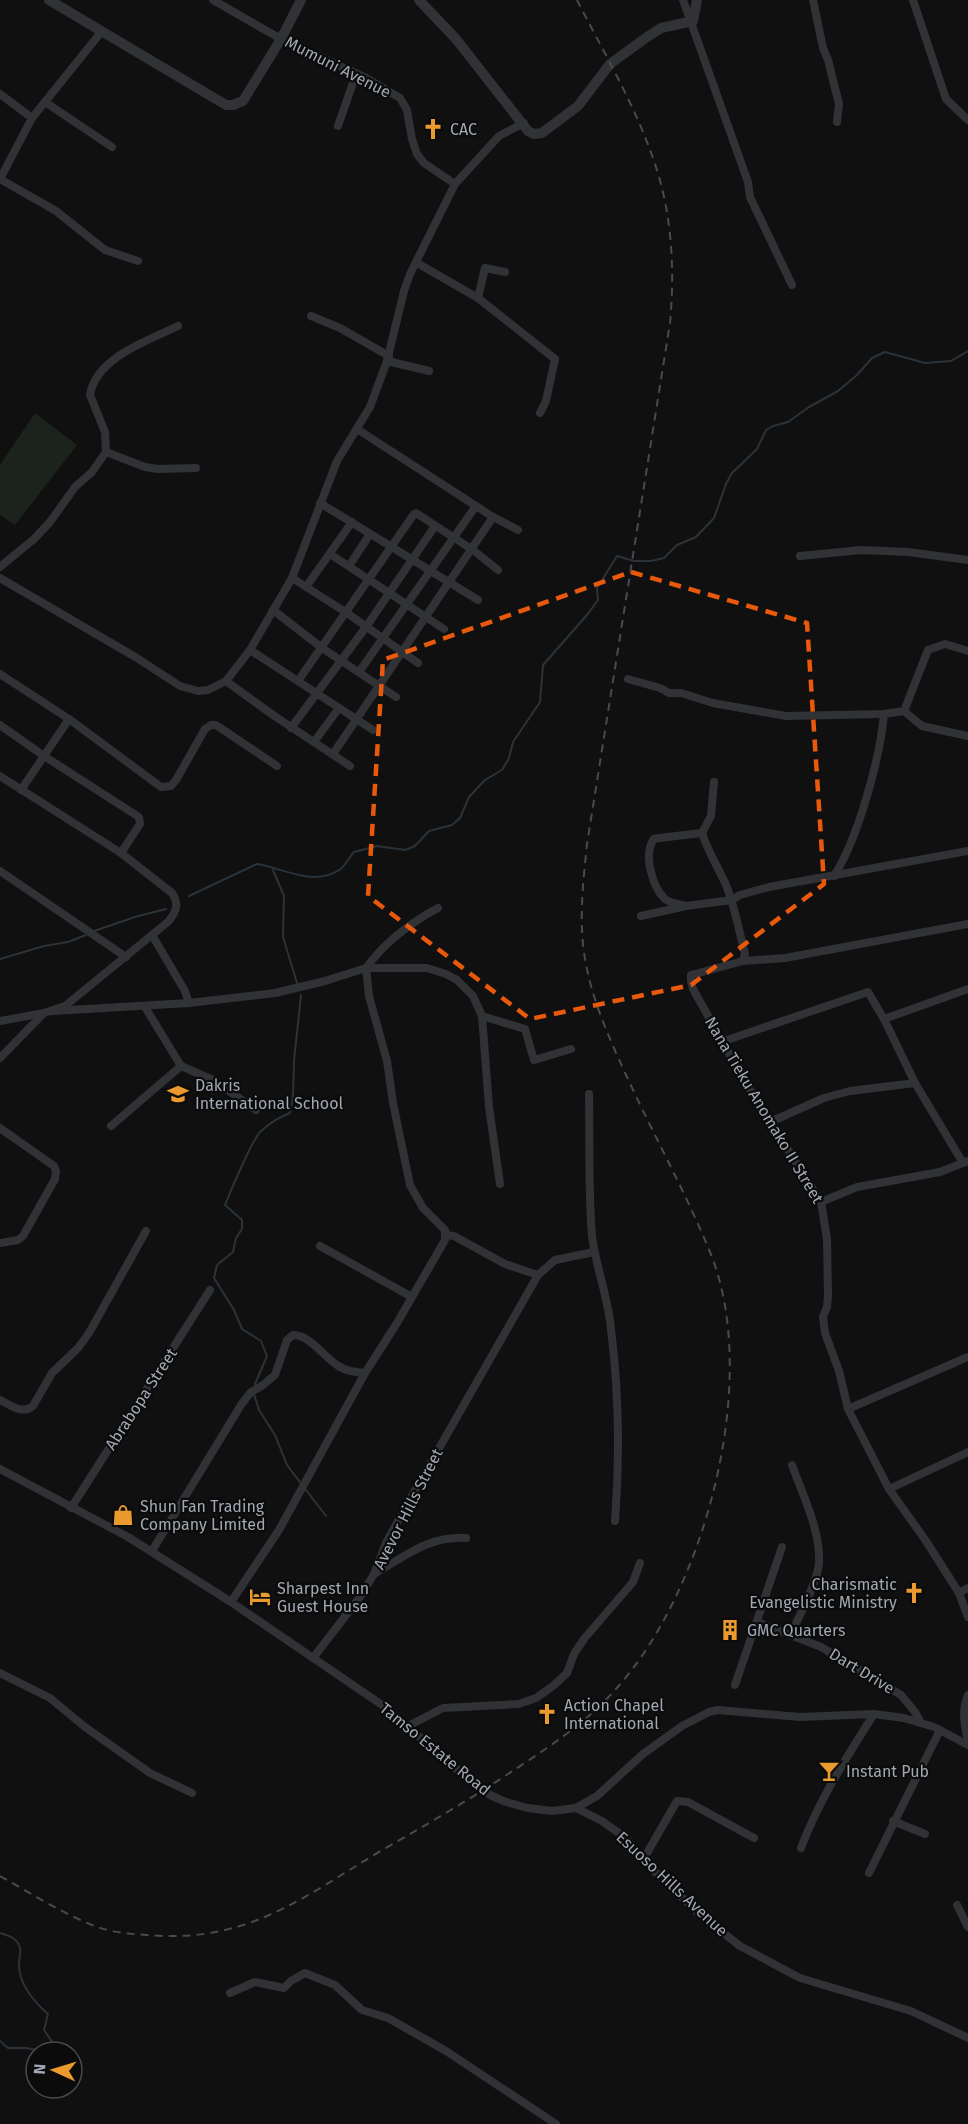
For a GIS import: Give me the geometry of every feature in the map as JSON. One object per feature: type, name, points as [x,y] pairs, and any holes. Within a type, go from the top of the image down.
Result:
[{"type":"street","points":[[49,0],[226,105],[243,101],[281,39],[301,0]]},
{"type":"street","name":"Mumuni Avenue","points":[[213,0],[281,39],[357,74],[400,99],[407,111],[417,154],[424,163],[455,184]]},
{"type":"street","points":[[419,0],[456,39],[528,131],[534,134],[542,133],[578,106],[615,60],[661,28],[693,21]]},
{"type":"street","points":[[683,0],[693,21],[698,44],[748,182],[749,195],[792,285]]},
{"type":"street","points":[[693,21],[697,0]]},
{"type":"street","points":[[813,0],[823,48],[838,97],[837,122]]},
{"type":"street","points":[[913,0],[946,99],[968,120]]},
{"type":"street","points":[[102,31],[32,118],[0,179],[56,211],[105,250],[138,261]]},
{"type":"street","points":[[338,126],[357,74]]},
{"type":"street","points":[[1,97],[32,118]]},
{"type":"street","points":[[45,102],[112,147]]},
{"type":"street","points":[[0,578],[137,658],[180,686],[198,691],[208,690],[226,681],[250,650],[292,578],[337,461],[370,407],[388,358],[410,274],[455,184],[499,136],[524,123]]},
{"type":"street","points":[[417,263],[478,298],[555,358],[546,401],[540,413]]},
{"type":"street","points":[[478,298],[485,268],[505,272]]},
{"type":"street","points":[[311,316],[340,328],[388,358],[429,371]]},
{"type":"street","points":[[2,561],[34,539],[50,522],[75,487],[92,472],[106,452],[105,432],[90,395],[96,378],[118,357],[178,326]]},
{"type":"street","points":[[357,429],[493,517],[518,530]]},
{"type":"street","points":[[106,452],[145,467],[196,468]]},
{"type":"street","points":[[320,503],[478,600]]},
{"type":"street","points":[[359,672],[476,506]]},
{"type":"street","points":[[298,681],[414,514],[416,513],[472,550],[498,570]]},
{"type":"street","points":[[333,754],[451,583],[493,517]]},
{"type":"street","points":[[306,587],[352,522]]},
{"type":"street","points":[[291,728],[366,627],[435,526]]},
{"type":"street","points":[[349,566],[370,534]]},
{"type":"street","points":[[800,556],[861,550],[908,552],[968,560]]},
{"type":"street","points":[[330,554],[444,629]]},
{"type":"street","points":[[292,578],[418,663]]},
{"type":"street","points":[[273,610],[322,648],[396,697]]},
{"type":"street","points":[[904,711],[928,650],[945,644],[968,651]]},
{"type":"street","points":[[250,650],[373,730]]},
{"type":"street","points":[[0,674],[69,719],[161,787],[171,786],[176,780],[205,729],[210,725],[216,725],[277,766]]},
{"type":"street","points":[[628,679],[660,688],[669,693],[681,693],[713,703],[786,716],[884,714],[904,711],[922,726],[968,736]]},
{"type":"street","points":[[226,681],[291,728],[350,766]]},
{"type":"street","points":[[314,742],[339,708]]},
{"type":"street","points":[[834,876],[846,855],[869,787],[884,714]]},
{"type":"street","points":[[21,790],[69,719]]},
{"type":"street","points":[[0,725],[139,817],[140,824],[121,853]]},
{"type":"street","points":[[0,776],[121,853],[172,893],[176,900],[176,912],[152,935],[73,1001],[53,1011]]},
{"type":"street","points":[[714,782],[711,816],[702,833],[709,854],[732,900],[745,954],[743,961],[781,959],[968,924]]},
{"type":"street","points":[[686,906],[671,903],[662,896],[653,874],[650,846],[654,839],[702,833]]},
{"type":"street","points":[[642,916],[686,906],[732,900],[754,891],[968,851]]},
{"type":"street","points":[[0,871],[126,957]]},
{"type":"street","points":[[438,908],[393,938],[376,954],[366,968],[369,996],[387,1061],[410,1185],[423,1208],[442,1227],[446,1235],[458,1238],[505,1264],[538,1275],[555,1260],[594,1252]]},
{"type":"street","points":[[152,935],[185,991],[189,1003]]},
{"type":"street","name":"Nana Tieku Anomako II Street","points":[[743,961],[692,975],[690,981],[745,1082],[821,1202],[826,1239],[828,1295],[823,1317],[824,1325],[848,1409],[889,1489],[926,1540],[958,1593],[968,1617]]},
{"type":"street","points":[[0,1021],[53,1011],[146,1007],[275,993],[366,968],[427,968],[457,980],[473,996],[482,1016],[489,1107],[500,1184]]},
{"type":"street","points":[[884,1019],[968,989]]},
{"type":"street","points":[[724,1041],[865,991],[871,994],[915,1083],[966,1162],[940,1172],[857,1187],[821,1202]]},
{"type":"street","points":[[146,1007],[181,1066],[213,1080],[256,1110]]},
{"type":"street","points":[[0,1058],[44,1013]]},
{"type":"street","points":[[482,1016],[525,1029],[534,1060],[571,1049]]},
{"type":"street","points":[[111,1126],[181,1066]]},
{"type":"street","points":[[770,1122],[824,1098],[849,1091],[915,1083]]},
{"type":"street","points":[[589,1094],[591,1225],[594,1252],[604,1288],[611,1328],[618,1456],[615,1521]]},
{"type":"street","points":[[0,1128],[54,1166],[56,1171],[55,1179],[23,1236],[18,1240],[0,1243]]},
{"type":"street","points":[[0,1400],[22,1410],[33,1406],[52,1373],[78,1348],[89,1333],[146,1231]]},
{"type":"street","points":[[231,1602],[279,1530],[365,1373],[412,1297],[446,1235]]},
{"type":"street","points":[[320,1246],[412,1297]]},
{"type":"street","name":"Avevor Hills Street","points":[[313,1658],[360,1597],[374,1574],[386,1543],[538,1275]]},
{"type":"street","name":"Abrabopa Street","points":[[71,1508],[210,1290]]},
{"type":"street","points":[[152,1551],[241,1405],[251,1392],[274,1375],[287,1340],[293,1335],[298,1335],[336,1365],[354,1372],[365,1373]]},
{"type":"street","points":[[848,1409],[968,1357]]},
{"type":"street","points":[[889,1489],[968,1452]]},
{"type":"street","points":[[791,1634],[819,1565],[814,1527],[792,1465]]},
{"type":"street","name":"Tamso Estate Road","points":[[0,1469],[118,1531],[231,1602],[385,1707],[466,1777],[492,1796],[516,1805],[541,1810],[576,1808],[597,1796],[658,1742],[709,1712],[729,1710],[800,1717],[874,1714],[921,1723],[968,1743]]},
{"type":"street","points":[[374,1574],[435,1540],[452,1537],[466,1538]]},
{"type":"street","points":[[735,1685],[782,1547]]},
{"type":"street","points":[[408,1726],[443,1708],[519,1704],[536,1698],[567,1673],[574,1654],[633,1582],[640,1563]]},
{"type":"street","points":[[958,1593],[968,1588]]},
{"type":"street","name":"Dart Drive","points":[[757,1622],[821,1647],[901,1695],[921,1723]]},
{"type":"street","points":[[0,1673],[50,1698],[85,1727],[150,1773],[192,1793]]},
{"type":"street","points":[[968,1695],[964,1703],[963,1714],[968,1743]]},
{"type":"street","points":[[801,1848],[810,1823],[832,1780],[874,1714]]},
{"type":"street","points":[[869,1872],[940,1730]]},
{"type":"street","points":[[643,1860],[677,1801],[688,1802],[754,1838]]},
{"type":"street","name":"Esuoso Hills Avenue","points":[[576,1808],[602,1821],[627,1839],[643,1860],[698,1913],[740,1946],[800,1978],[895,2005],[968,2038]]},
{"type":"street","points":[[893,1821],[925,1834]]},
{"type":"street","points":[[957,1905],[968,1927]]},
{"type":"street","points":[[230,1993],[255,1982],[284,1988],[305,1973],[319,1978],[335,1985],[362,2010],[388,2018],[446,2051],[556,2124]]},
{"type":"highlighted area","points":[[631,572],[807,623],[824,884],[691,985],[530,1019],[368,896],[383,660]]},
{"type":"shaded area","points":[[35,413],[77,445],[15,525],[0,515],[0,465]]},
{"type":"waterway","points":[[189,896],[257,864],[308,877],[329,875],[341,869],[354,852],[377,846],[405,850],[415,846],[429,831],[452,825],[460,818],[469,797],[485,780],[502,770],[509,758],[513,742],[540,702],[543,665],[598,600],[597,588],[617,556],[634,561],[664,558],[677,545],[696,537],[714,518],[732,473],[757,449],[766,430],[788,422],[838,391],[872,358],[885,352],[925,363],[951,361],[968,351]]},
{"type":"waterway","points":[[273,870],[284,896],[283,937],[297,983]]},
{"type":"waterway","points":[[94,931],[166,909]]},
{"type":"waterway","points":[[0,959],[44,946],[68,942],[86,935]]},
{"type":"waterway","points":[[255,1384],[267,1356],[261,1341],[242,1329],[234,1310],[214,1278],[217,1265],[233,1252],[236,1238],[242,1229],[242,1220],[225,1205],[252,1144],[261,1131],[275,1120],[290,1113],[301,995]]},
{"type":"waterway","points":[[254,1394],[259,1410],[275,1435],[287,1465],[302,1485]]},
{"type":"waterway","points":[[306,1490],[326,1516]]},
{"type":"waterway","points":[[0,1933],[13,1938],[19,1945],[21,1978],[32,1998],[48,2014],[44,2030],[51,2040]]},
{"type":"waterway","points":[[0,2041],[8,2048],[24,2048]]},
{"type":"railway","points":[[0,1876],[80,1920],[105,1929],[126,1933],[183,1936],[215,1932],[273,1913],[300,1900],[477,1794],[551,1745],[591,1714],[615,1690],[647,1648],[675,1598],[698,1542],[716,1482],[727,1421],[730,1360],[725,1303],[701,1230],[637,1099],[603,1022],[586,964],[582,919],[587,844],[670,323],[671,241],[665,201],[646,140],[618,79],[577,0]]},
{"type":"place","name":"CAC","points":[[433,129]]},
{"type":"place","name":"Dakris International School","points":[[178,1094]]},
{"type":"place","name":"Shun Fan Trading Company Limited","points":[[123,1515]]},
{"type":"place","name":"Charismatic Evangelistic Ministry","points":[[914,1593]]},
{"type":"place","name":"Sharpest Inn Guest House","points":[[260,1597]]},
{"type":"place","name":"GMC Quarters","points":[[730,1630]]},
{"type":"place","name":"Action Chapel International","points":[[547,1714]]},
{"type":"place","name":"Instant Pub","points":[[829,1771]]}]
